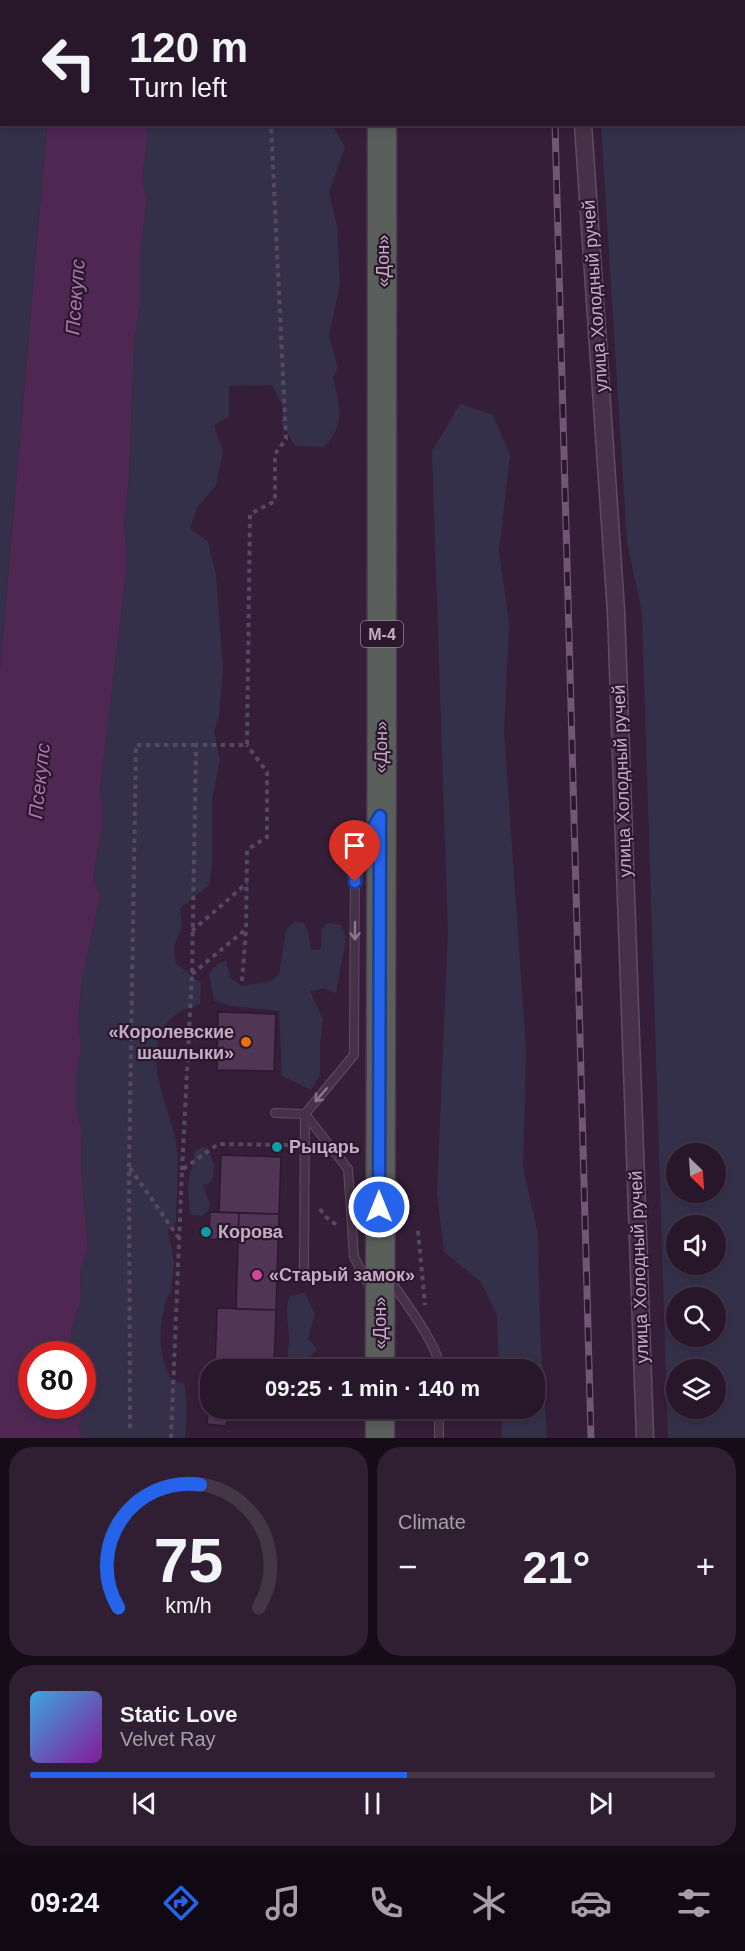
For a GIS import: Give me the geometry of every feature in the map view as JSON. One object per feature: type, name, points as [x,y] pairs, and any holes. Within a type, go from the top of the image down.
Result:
[{"type":"highway","name":"«Дон»","points":[[380,1359],[380,816],[384,452],[382,126]]},
{"type":"highway","points":[[380,1419],[380,1438]]},
{"type":"street","name":"улица Холодный ручей","points":[[583,126],[616,611],[645,1438]]},
{"type":"lane","points":[[304,1273],[305,1114],[354,1054],[355,860],[380,816]]},
{"type":"lane","points":[[275,1113],[305,1114]]},
{"type":"lane","points":[[305,1114],[348,1169],[354,1257],[380,1305]]},
{"type":"lane","points":[[379,1262],[439,1359]]},
{"type":"lane","points":[[439,1419],[439,1438]]},
{"type":"path","points":[[242,981],[246,930],[247,850],[267,837],[267,772],[247,744],[250,514],[275,501],[275,454],[286,440],[271,126]]},
{"type":"path","points":[[130,1428],[129,1167],[136,745],[247,744]]},
{"type":"path","points":[[171,1438],[192,974],[196,745]]},
{"type":"path","points":[[191,932],[247,882]]},
{"type":"path","points":[[192,974],[246,930]]},
{"type":"path","points":[[182,1170],[218,1144],[298,1145],[306,1169]]},
{"type":"path","points":[[129,1167],[180,1239]]},
{"type":"path","points":[[317,1205],[326,1217],[340,1227]]},
{"type":"path","points":[[418,1231],[429,1340]]},
{"type":"shaded area","points":[[0,126],[47,126],[0,671]]},
{"type":"shaded area","points":[[145,126],[333,126],[345,147],[329,192],[337,226],[340,284],[329,336],[338,368],[333,378],[338,397],[339,414],[336,431],[324,447],[295,446],[281,423],[284,409],[272,385],[229,386],[229,416],[214,426],[223,452],[216,485],[197,508],[190,528],[208,542],[216,575],[223,670],[219,717],[214,731],[220,761],[212,798],[212,868],[209,885],[180,908],[182,926],[174,947],[176,964],[201,983],[200,1004],[177,1013],[163,1029],[157,1044],[156,1060],[162,1095],[173,1128],[178,1162],[176,1222],[168,1231],[174,1262],[171,1292],[166,1299],[163,1313],[161,1340],[165,1365],[173,1382],[184,1383],[187,1410],[185,1438],[83,1438],[80,1433],[79,1419],[96,1419],[96,1341],[72,1341],[71,1332],[81,1299],[80,1271],[88,1250],[81,1167],[82,1132],[76,1109],[76,1077],[81,1049],[78,1019],[82,980],[100,896],[93,877],[104,817],[100,789],[127,565],[124,523],[129,478],[134,342],[140,306],[140,253],[147,201],[142,178],[148,136]]},
{"type":"shaded area","points":[[601,126],[745,126],[745,1438],[668,1438],[667,1419],[726,1419],[726,1359],[666,1359],[666,1374],[642,612],[627,542]]},
{"type":"shaded area","points":[[460,404],[493,415],[510,456],[499,551],[509,623],[504,732],[526,1049],[523,1167],[538,1234],[542,1359],[499,1359],[497,1315],[481,1282],[444,1252],[437,1194],[448,931],[432,451]]},
{"type":"shaded area","points":[[294,922],[303,923],[308,931],[311,950],[321,949],[322,928],[328,923],[341,925],[346,938],[336,993],[323,988],[310,991],[323,1020],[320,1075],[311,1090],[282,1076],[279,1011],[232,1006],[214,1001],[209,973],[218,964],[226,961],[231,979],[243,986],[270,981],[279,975],[286,930]]},
{"type":"shaded area","points":[[202,1147],[208,1149],[214,1164],[212,1181],[203,1186],[210,1204],[202,1216],[190,1214],[188,1186],[194,1153]]},
{"type":"shaded area","points":[[305,1293],[315,1314],[308,1339],[317,1349],[309,1357],[310,1359],[290,1359],[287,1306],[290,1296]]},
{"type":"shaded area","points":[[545,1408],[547,1438],[502,1438],[501,1419],[545,1419]]},
{"type":"water","name":"Псекупс","points":[[47,126],[145,126],[148,136],[142,178],[147,201],[140,253],[140,306],[134,342],[129,478],[124,523],[127,565],[100,789],[104,817],[93,877],[100,896],[82,980],[78,1019],[81,1049],[76,1077],[76,1109],[82,1132],[81,1167],[88,1250],[80,1271],[81,1299],[71,1332],[72,1341],[18,1341],[18,1419],[81,1419],[79,1429],[83,1438],[0,1438],[0,671]]},
{"type":"building","name":"«Королевские шашлыки»","points":[[218,1012],[276,1014],[274,1071],[217,1070]]},
{"type":"building","points":[[221,1155],[281,1157],[279,1214],[219,1212]]},
{"type":"building","points":[[210,1212],[239,1213],[238,1240],[209,1239]]},
{"type":"building","name":"«Старый замок»","points":[[239,1213],[279,1214],[276,1310],[236,1309]]},
{"type":"building","points":[[217,1308],[276,1310],[274,1359],[215,1359]]},
{"type":"building","points":[[207,1419],[227,1419],[226,1426],[207,1424]]},
{"type":"railway","points":[[555,126],[591,1438]]},
{"type":"place","name":"«Королевские шашлыки»","points":[[246,1042]]},
{"type":"place","name":"Рыцарь","points":[[277,1147]]},
{"type":"place","name":"Корова","points":[[206,1232]]},
{"type":"place","name":"«Старый замок»","points":[[257,1275]]},
{"type":"route","points":[[355,882],[355,860],[380,816],[379,1207]]}]
